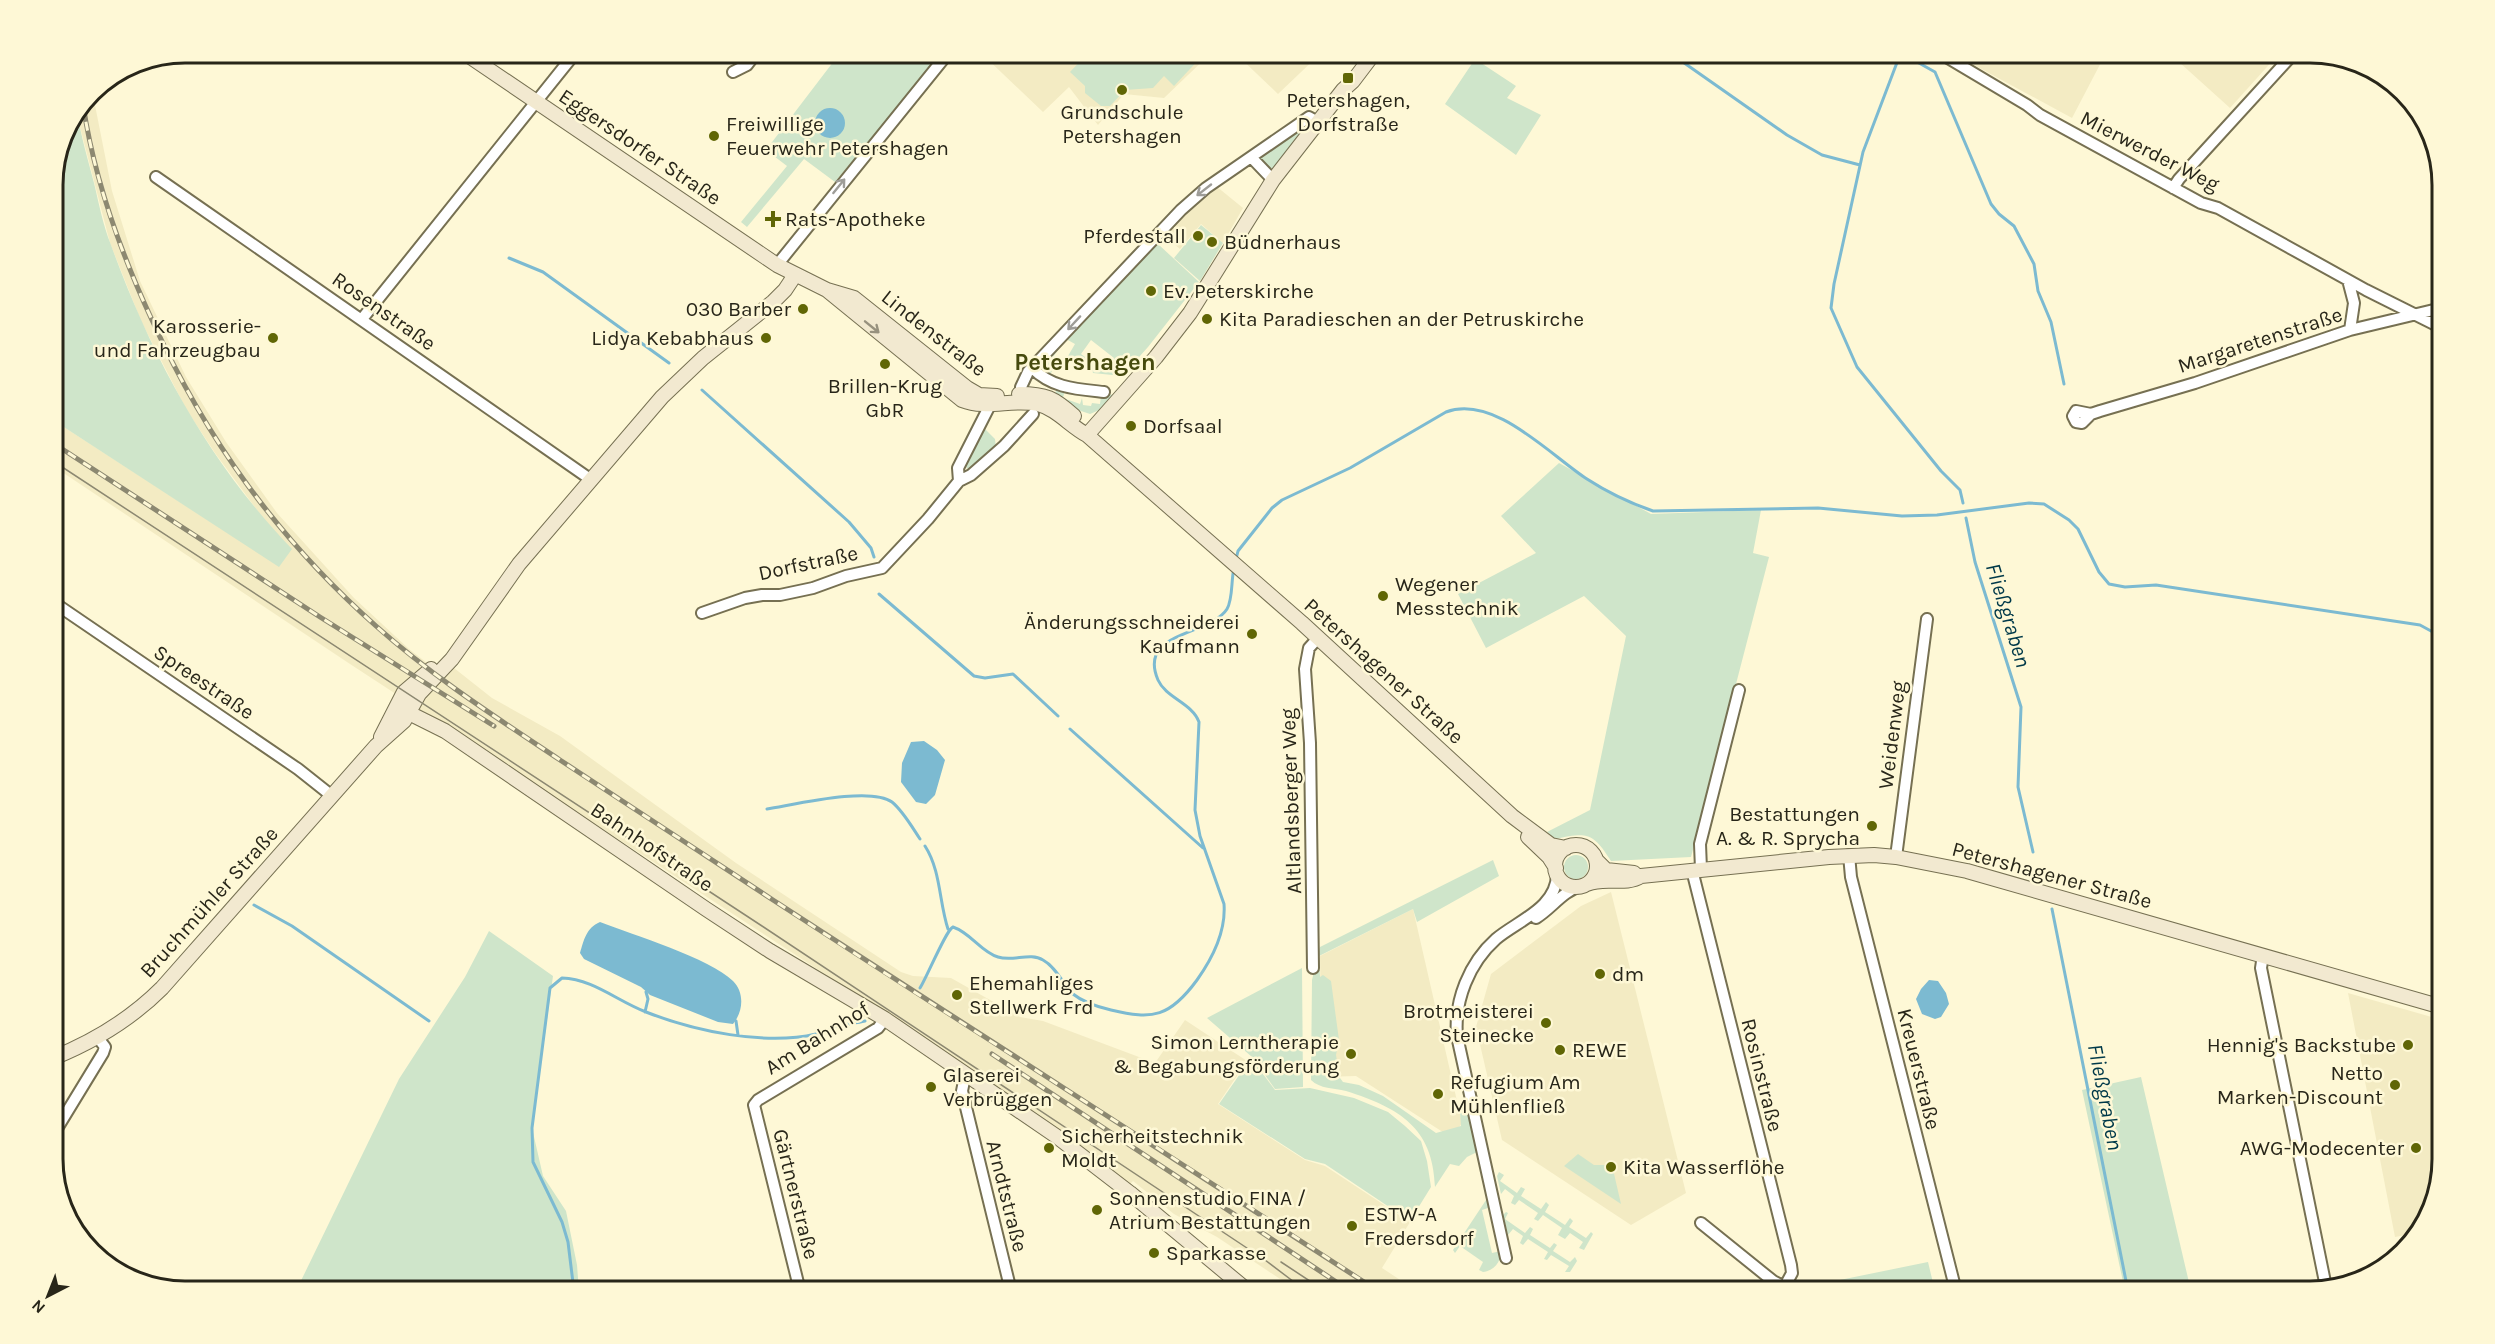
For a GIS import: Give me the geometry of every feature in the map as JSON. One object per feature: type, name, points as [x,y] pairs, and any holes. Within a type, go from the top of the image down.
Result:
[{"type":"street","name":"Eggersdorfer Straße","points":[[479,63],[795,275]]},
{"type":"street","points":[[362,319],[567,63]]},
{"type":"street","points":[[733,72],[749,63]]},
{"type":"street","points":[[777,265],[940,63]]},
{"type":"street","points":[[1343,90],[1358,63]]},
{"type":"street","points":[[1087,435],[1156,357],[1190,314],[1273,180],[1367,63]]},
{"type":"street","name":"Mierwerder Weg","points":[[1956,63],[2040,115],[2201,203],[2218,208],[2432,323]]},
{"type":"street","points":[[2174,188],[2179,179],[2285,63]]},
{"type":"street","points":[[1021,398],[1023,381],[1032,368],[1181,210],[1206,188],[1309,117],[1318,122]]},
{"type":"street","points":[[1251,157],[1273,180]]},
{"type":"street","name":"Rosenstraße","points":[[156,177],[590,479]]},
{"type":"street","points":[[403,710],[404,692],[463,643],[519,564],[590,479],[676,383],[773,302],[786,290],[795,275]]},
{"type":"street","name":"Lindenstraße","points":[[795,275],[827,290],[854,298],[967,388],[979,395],[990,400],[1051,397],[1077,420],[1087,435],[1227,557]]},
{"type":"street","points":[[2348,280],[2354,303],[2350,330]]},
{"type":"street","name":"Margaretenstraße","points":[[2091,414],[2195,383],[2350,330],[2432,310]]},
{"type":"street","points":[[1032,368],[1041,377],[1056,385],[1104,392]]},
{"type":"street","name":"Dorfstraße","points":[[959,481],[958,468],[990,400]]},
{"type":"street","name":"Dorfstraße","points":[[702,613],[745,598],[780,595],[813,588],[846,576],[882,568],[935,511],[959,481],[979,468],[1033,414]]},
{"type":"street","name":"Petershagener Straße","points":[[1227,557],[1512,816],[1551,845],[1566,848],[1585,847],[1606,870],[1641,876],[1849,855],[1896,857],[1966,871],[2432,1004]]},
{"type":"street","name":"Spreestraße","points":[[63,609],[298,769],[332,795]]},
{"type":"street","name":"Weidenweg","points":[[1896,857],[1927,619]]},
{"type":"street","name":"Altlandsberger Weg","points":[[1313,968],[1310,743],[1305,669],[1310,648],[1318,638]]},
{"type":"street","name":"Rosinstraße","points":[[1739,690],[1700,844],[1696,870],[1791,1265],[1790,1281]]},
{"type":"street","name":"Bruchmühler Straße","points":[[63,1054],[98,1038],[130,1017],[162,988],[376,746],[403,710]]},
{"type":"street","name":"Bahnhofstraße","points":[[403,710],[444,731],[770,951],[885,1019]]},
{"type":"street","name":"Petershagener Straße","points":[[1512,816],[1525,834],[1550,857],[1556,871],[1566,884],[1583,885],[1595,880],[1636,879],[1641,876]]},
{"type":"street","points":[[1517,927],[1533,915],[1550,895],[1556,885],[1558,856],[1566,848]]},
{"type":"street","name":"Kreuerstraße","points":[[1849,855],[1853,886],[1953,1281]]},
{"type":"street","points":[[1506,1258],[1456,1036],[1456,1019],[1465,984],[1480,956],[1498,938],[1547,911],[1565,893],[1583,885],[1596,872],[1596,860]]},
{"type":"street","points":[[2263,955],[2260,968],[2325,1280]]},
{"type":"street","name":"Am Bahnhof","points":[[754,1105],[758,1100],[805,1070],[878,1028],[885,1019],[1093,1165],[1235,1281]]},
{"type":"street","points":[[63,1119],[103,1053],[105,1047],[98,1038]]},
{"type":"street","name":"Arndtstraße","points":[[967,1075],[962,1091],[1008,1281]]},
{"type":"street","name":"Gärtnerstraße","points":[[754,1105],[797,1281]]},
{"type":"street","points":[[1701,1223],[1773,1281]]},
{"type":"shaded area","name":"Grundschule Petershagen","points":[[992,63],[1201,63],[1164,98],[1124,94],[1098,125],[1069,87],[1043,112]]},
{"type":"shaded area","points":[[1245,63],[1311,63],[1278,94]]},
{"type":"shaded area","points":[[1970,63],[2101,63],[2072,118]]},
{"type":"shaded area","points":[[2180,63],[2270,63],[2230,108]]},
{"type":"shaded area","points":[[95,104],[112,191],[140,281],[186,377],[226,442],[277,513],[354,598],[409,649],[444,676],[454,668],[492,698],[560,736],[736,863],[901,972],[913,976],[951,978],[1020,1017],[1043,1021],[1155,1063],[1185,1020],[1247,1061],[1218,1104],[1305,1160],[1325,1166],[1410,1222],[1382,1268],[1402,1281],[1283,1281],[1217,1237],[1174,1214],[1133,1181],[1128,1186],[961,1063],[350,664],[63,473],[63,426],[279,566],[291,549],[265,521],[186,409],[141,321],[110,243],[79,124]]},
{"type":"shaded area","points":[[1216,186],[1243,208],[1223,243],[1201,224],[1180,249],[1162,234]]},
{"type":"shaded area","points":[[1611,892],[1686,1193],[1631,1225],[1502,1140],[1476,1027],[1491,974],[1581,906]]},
{"type":"shaded area","points":[[1413,909],[1462,1123],[1452,1138],[1356,1076],[1322,1077],[1320,956]]},
{"type":"shaded area","points":[[2348,993],[2432,1017],[2431,1175],[2423,1206],[2411,1227],[2405,1235],[2395,1237]]},
{"type":"green space","points":[[832,63],[934,63],[835,182],[804,159],[747,227],[741,222],[787,166],[766,150]]},
{"type":"green space","points":[[1079,63],[1196,63],[1174,86],[1164,76],[1153,88],[1125,90],[1110,106],[1101,106],[1085,93],[1085,86],[1070,72]]},
{"type":"green space","points":[[1472,63],[1481,63],[1516,86],[1507,98],[1541,115],[1516,155],[1445,104]]},
{"type":"green space","points":[[80,123],[106,230],[144,327],[185,406],[209,444],[234,481],[292,549],[279,567],[63,427],[63,177],[67,153]]},
{"type":"green space","points":[[1302,127],[1303,130],[1275,167],[1269,169],[1260,160],[1260,156]]},
{"type":"green space","points":[[1201,225],[1223,243],[1200,281],[1174,258]]},
{"type":"green space","points":[[1158,244],[1199,282],[1122,376],[1093,373],[1091,366],[1093,363],[1104,371],[1114,358],[1091,340],[1081,354],[1089,360],[1085,364],[1079,364],[1068,356],[1075,344],[1066,339]]},
{"type":"green space","points":[[1066,339],[1050,361],[1056,366],[1050,374],[1045,375],[1039,367]]},
{"type":"green space","points":[[1057,389],[1065,390],[1063,398],[1080,404],[1082,398],[1083,405],[1091,406],[1092,403],[1100,404],[1101,396],[1117,394],[1104,408],[1090,414],[1072,408],[1054,395]]},
{"type":"green space","points":[[984,428],[995,439],[996,448],[968,469],[965,466]]},
{"type":"green space","points":[[1559,463],[1651,514],[1761,510],[1753,553],[1769,557],[1691,857],[1611,861],[1599,844],[1588,836],[1575,835],[1555,839],[1547,832],[1590,810],[1626,636],[1584,596],[1486,648],[1458,594],[1536,553],[1501,516]]},
{"type":"green space","points":[[1576,855],[1585,858],[1588,867],[1585,876],[1576,879],[1567,876],[1564,867],[1567,858]]},
{"type":"green space","points":[[1493,860],[1499,876],[1417,922],[1413,909],[1319,956],[1320,977],[1323,975],[1331,981],[1339,1040],[1336,1055],[1340,1078],[1343,1082],[1359,1085],[1383,1096],[1436,1133],[1461,1126],[1460,1112],[1469,1113],[1477,1152],[1467,1157],[1459,1166],[1450,1164],[1435,1187],[1433,1166],[1428,1149],[1410,1123],[1382,1105],[1346,1091],[1323,1087],[1311,1080],[1312,980],[1320,947]]},
{"type":"green space","points":[[489,931],[553,976],[532,1128],[543,1176],[566,1211],[578,1281],[301,1281],[399,1079],[465,977]]},
{"type":"green space","points":[[1302,968],[1303,1087],[1275,1089],[1252,1057],[1207,1018]]},
{"type":"green space","points":[[1251,1058],[1275,1090],[1310,1088],[1354,1098],[1388,1112],[1421,1141],[1431,1187],[1410,1221],[1325,1164],[1305,1159],[1219,1104]]},
{"type":"green space","points":[[2141,1077],[2189,1281],[2123,1281],[2082,1090]]},
{"type":"green space","points":[[1578,1154],[1594,1165],[1612,1165],[1621,1204],[1564,1166]]},
{"type":"green space","points":[[1499,1172],[1504,1175],[1500,1181],[1517,1193],[1521,1187],[1525,1189],[1521,1196],[1541,1209],[1546,1202],[1549,1205],[1545,1212],[1565,1225],[1570,1218],[1573,1221],[1569,1227],[1586,1238],[1591,1232],[1593,1234],[1584,1250],[1579,1248],[1583,1242],[1570,1233],[1565,1239],[1558,1235],[1562,1228],[1543,1215],[1538,1221],[1534,1219],[1538,1213],[1519,1200],[1515,1205],[1511,1203],[1514,1196],[1505,1189],[1501,1194],[1497,1176]]},
{"type":"green space","points":[[1488,1197],[1491,1207],[1482,1210],[1492,1253],[1501,1251],[1496,1265],[1483,1272],[1479,1270],[1483,1262],[1460,1246],[1455,1253],[1453,1250]]},
{"type":"green space","points":[[1508,1213],[1505,1219],[1525,1233],[1530,1227],[1533,1229],[1530,1235],[1550,1248],[1554,1243],[1557,1245],[1553,1251],[1570,1262],[1575,1257],[1577,1261],[1570,1272],[1565,1272],[1569,1266],[1551,1255],[1547,1260],[1544,1259],[1548,1252],[1528,1239],[1523,1245],[1520,1243],[1523,1236],[1513,1229],[1508,1235],[1503,1215]]},
{"type":"green space","points":[[1928,1262],[1933,1281],[1835,1281]]},
{"type":"water","points":[[830,108],[841,112],[845,123],[841,134],[830,138],[819,134],[815,123],[819,112]]},
{"type":"water","points":[[924,741],[937,750],[945,760],[935,795],[926,804],[916,802],[901,782],[902,763],[911,742]]},
{"type":"water","points":[[600,922],[651,940],[722,972],[737,986],[741,997],[741,1008],[733,1024],[718,1022],[650,995],[641,987],[584,959],[580,953],[584,939],[589,931]]},
{"type":"water","points":[[1929,980],[1938,981],[1946,993],[1949,1004],[1941,1017],[1935,1019],[1922,1014],[1916,999]]},
{"type":"waterway","points":[[1684,63],[1787,135],[1822,155],[1860,165]]},
{"type":"waterway","points":[[1897,63],[1863,152],[1834,284],[1831,308],[1857,367],[1941,471],[1960,490],[1963,503]]},
{"type":"waterway","points":[[1919,63],[1935,72],[1991,204],[2014,226],[2034,264],[2038,291],[2051,322],[2064,384]]},
{"type":"waterway","points":[[509,258],[543,272],[669,363]]},
{"type":"waterway","points":[[702,390],[849,522],[871,548],[874,557]]},
{"type":"waterway","points":[[1236,559],[1238,551],[1272,508],[1282,500],[1350,468],[1446,412],[1464,409],[1483,412],[1502,419],[1521,430],[1595,484],[1653,511],[1818,508],[1902,516],[1937,515],[2029,503],[2044,504],[2069,520],[2078,529],[2099,572],[2109,584],[2125,587],[2156,585],[2420,625],[2432,632]]},
{"type":"waterway","name":"Fließgraben","points":[[1966,518],[1975,562],[2021,707],[2018,787],[2033,852]]},
{"type":"waterway","points":[[920,988],[946,936],[953,927],[992,955],[1004,958],[1033,957],[1043,960],[1052,967],[1077,997],[1111,1010],[1138,1015],[1160,1013],[1178,1002],[1197,980],[1217,944],[1223,924],[1224,904],[1200,836],[1195,810],[1199,722],[1191,710],[1162,686],[1154,664],[1158,652],[1166,643],[1206,625],[1227,609],[1234,568]]},
{"type":"waterway","points":[[879,594],[974,676],[985,678],[1013,674],[1058,716]]},
{"type":"waterway","points":[[1070,729],[1203,848]]},
{"type":"waterway","points":[[767,809],[850,796],[881,798],[896,806],[920,839]]},
{"type":"waterway","points":[[925,846],[937,876],[948,929]]},
{"type":"waterway","points":[[254,905],[292,926],[429,1021]]},
{"type":"waterway","name":"Fließgraben","points":[[2052,909],[2126,1281]]},
{"type":"waterway","points":[[573,1281],[568,1242],[562,1222],[533,1162],[532,1128],[550,988],[562,978],[573,979],[595,986],[635,1007],[665,1019],[730,1035],[796,1037],[865,1021]]},
{"type":"waterway","points":[[645,1012],[648,999],[646,992]]},
{"type":"waterway","points":[[736,1021],[738,1035]]},
{"type":"tram line","points":[[63,468],[762,926],[1265,1260],[1293,1281]]},
{"type":"tram line","points":[[1281,1262],[1310,1281]]},
{"type":"railway","points":[[85,115],[101,187],[129,268],[173,364],[196,406],[221,446],[276,522],[340,593],[376,626],[443,680],[489,713],[848,949],[1363,1281]]},
{"type":"railway","points":[[63,450],[320,617],[494,726]]},
{"type":"railway","points":[[992,1054],[1335,1281]]},
{"type":"place","name":"Petershagen, Dorfstraße","points":[[1348,78]]},
{"type":"place","name":"Grundschule Petershagen","points":[[1122,90]]},
{"type":"place","name":"Freiwillige Feuerwehr Petershagen","points":[[714,136]]},
{"type":"place","name":"Rats-Apotheke","points":[[773,219]]},
{"type":"place","name":"Pferdestall","points":[[1198,236]]},
{"type":"place","name":"Büdnerhaus","points":[[1212,242]]},
{"type":"place","name":"Ev. Peterskirche","points":[[1151,291]]},
{"type":"place","name":"030 Barber","points":[[803,309]]},
{"type":"place","name":"Kita Paradieschen an der Petruskirche","points":[[1207,319]]},
{"type":"place","name":"Karosserie- und Fahrzeugbau","points":[[273,338]]},
{"type":"place","name":"Lidya Kebabhaus","points":[[766,338]]},
{"type":"place","name":"Brillen-Krug GbR","points":[[885,364]]},
{"type":"place","name":"Dorfsaal","points":[[1131,426]]},
{"type":"place","name":"Wegener Messtechnik","points":[[1383,596]]},
{"type":"place","name":"Änderungsschneiderei Kaufmann","points":[[1252,634]]},
{"type":"place","name":"Bestattungen A. & R. Sprycha","points":[[1872,826]]},
{"type":"place","name":"dm","points":[[1600,974]]},
{"type":"place","name":"Ehemahliges Stellwerk Frd","points":[[957,995]]},
{"type":"place","name":"Brotmeisterei Steinecke","points":[[1546,1023]]},
{"type":"place","name":"Hennig's Backstube","points":[[2408,1045]]},
{"type":"place","name":"REWE","points":[[1560,1050]]},
{"type":"place","name":"Simon Lerntherapie & Begabungsförderung","points":[[1351,1054]]},
{"type":"place","name":"Netto Marken-Discount","points":[[2395,1085]]},
{"type":"place","name":"Glaserei Verbrüggen","points":[[931,1087]]},
{"type":"place","name":"Refugium Am Mühlenfließ","points":[[1438,1094]]},
{"type":"place","name":"Sicherheitstechnik Moldt","points":[[1049,1148]]},
{"type":"place","name":"AWG-Modecenter","points":[[2416,1148]]},
{"type":"place","name":"Kita Wasserflöhe","points":[[1611,1167]]},
{"type":"place","name":"Sonnenstudio FINA / Atrium Bestattungen","points":[[1097,1210]]},
{"type":"place","name":"ESTW-A Fredersdorf","points":[[1352,1226]]},
{"type":"place","name":"Sparkasse","points":[[1154,1253]]},
{"type":"district","name":"Petershagen","points":[[1085,362]]}]
